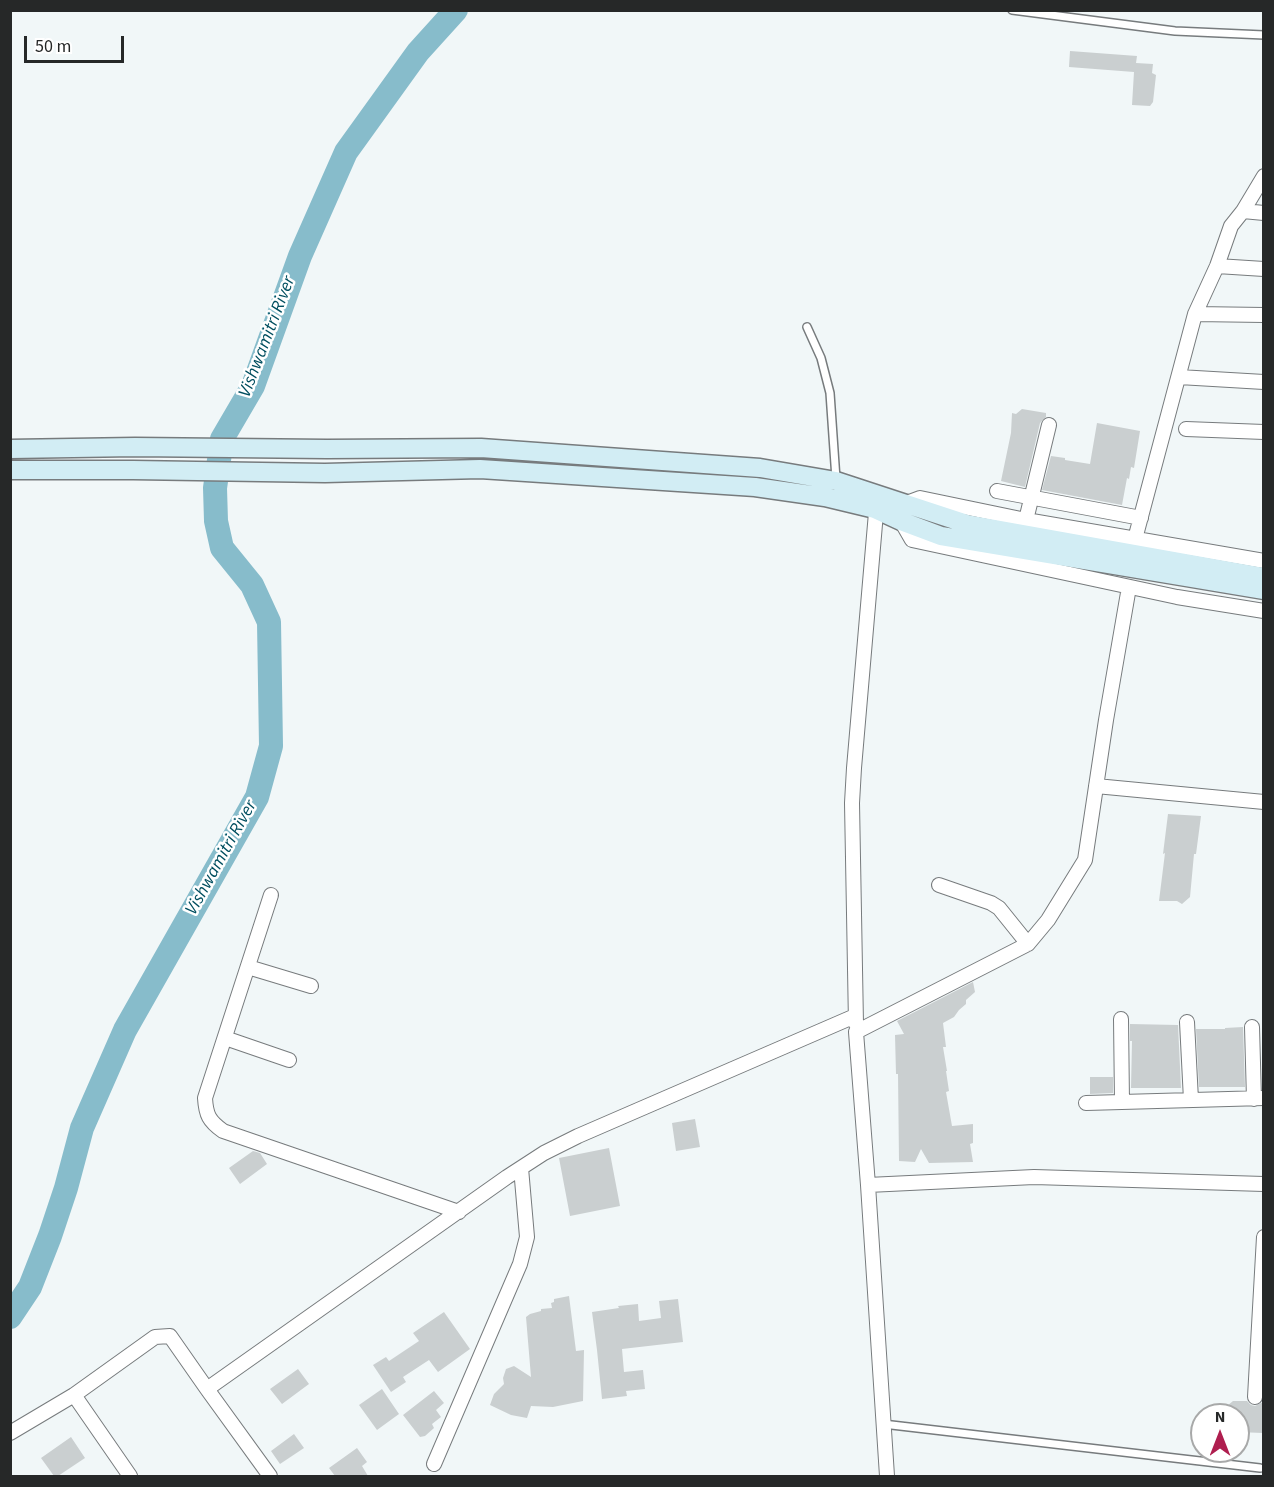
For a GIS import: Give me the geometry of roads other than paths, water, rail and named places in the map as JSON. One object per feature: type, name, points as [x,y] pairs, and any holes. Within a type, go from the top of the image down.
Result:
[{"type":"street","points":[[1135,539],[1195,314],[1217,266],[1231,226],[1243,211],[1263,176]]},
{"type":"street","points":[[1243,211],[1263,213]]},
{"type":"street","points":[[1217,266],[1263,269]]},
{"type":"street","points":[[1195,314],[1263,315]]},
{"type":"street","points":[[1179,377],[1263,382]]},
{"type":"street","points":[[1026,520],[1049,425]]},
{"type":"street","points":[[1186,429],[1263,432]]},
{"type":"street","points":[[10,449],[481,448],[760,468],[836,481],[902,513],[941,536],[1263,590]]},
{"type":"street","points":[[10,470],[325,473],[492,469],[755,487],[877,502]]},
{"type":"street","points":[[997,491],[1141,518]]},
{"type":"street","points":[[902,513],[921,498],[1026,520],[1263,561]]},
{"type":"street","points":[[877,502],[852,803],[855,1016],[887,1476]]},
{"type":"street","points":[[902,513],[930,513],[967,524],[1263,577]]},
{"type":"street","points":[[902,513],[912,540],[1177,597],[1263,611]]},
{"type":"street","points":[[856,1032],[1028,944],[1048,920],[1085,860],[1129,587]]},
{"type":"street","points":[[1096,786],[1263,801]]},
{"type":"street","points":[[939,885],[999,908],[1028,944]]},
{"type":"street","points":[[271,895],[205,1098],[206,1109],[212,1123],[223,1131],[459,1212]]},
{"type":"street","points":[[248,967],[311,986]]},
{"type":"street","points":[[207,1389],[544,1153],[578,1136],[855,1016]]},
{"type":"street","points":[[1121,1019],[1122,1102]]},
{"type":"street","points":[[1187,1022],[1191,1100]]},
{"type":"street","points":[[1086,1103],[1259,1098],[1252,1027]]},
{"type":"street","points":[[225,1038],[289,1060]]},
{"type":"street","points":[[434,1464],[524,1251],[526,1237],[521,1168]]},
{"type":"street","points":[[868,1185],[1034,1177],[1263,1184]]},
{"type":"street","points":[[1255,1397],[1263,1237]]},
{"type":"street","points":[[10,1433],[74,1395],[155,1337],[170,1336],[270,1476]]},
{"type":"street","points":[[74,1395],[130,1476]]},
{"type":"lane","points":[[1012,10],[1175,30],[1263,35]]},
{"type":"lane","points":[[807,327],[821,358],[830,393],[836,481]]},
{"type":"lane","points":[[883,1424],[1260,1468]]},
{"type":"waterway","name":"Vishwamitri River","points":[[10,1317],[30,1287],[66,1188],[82,1128],[125,1030],[257,797],[271,746],[269,622],[252,585],[222,548],[216,521],[215,488],[222,439],[253,386],[300,256],[346,152],[418,52],[456,10]]}]
